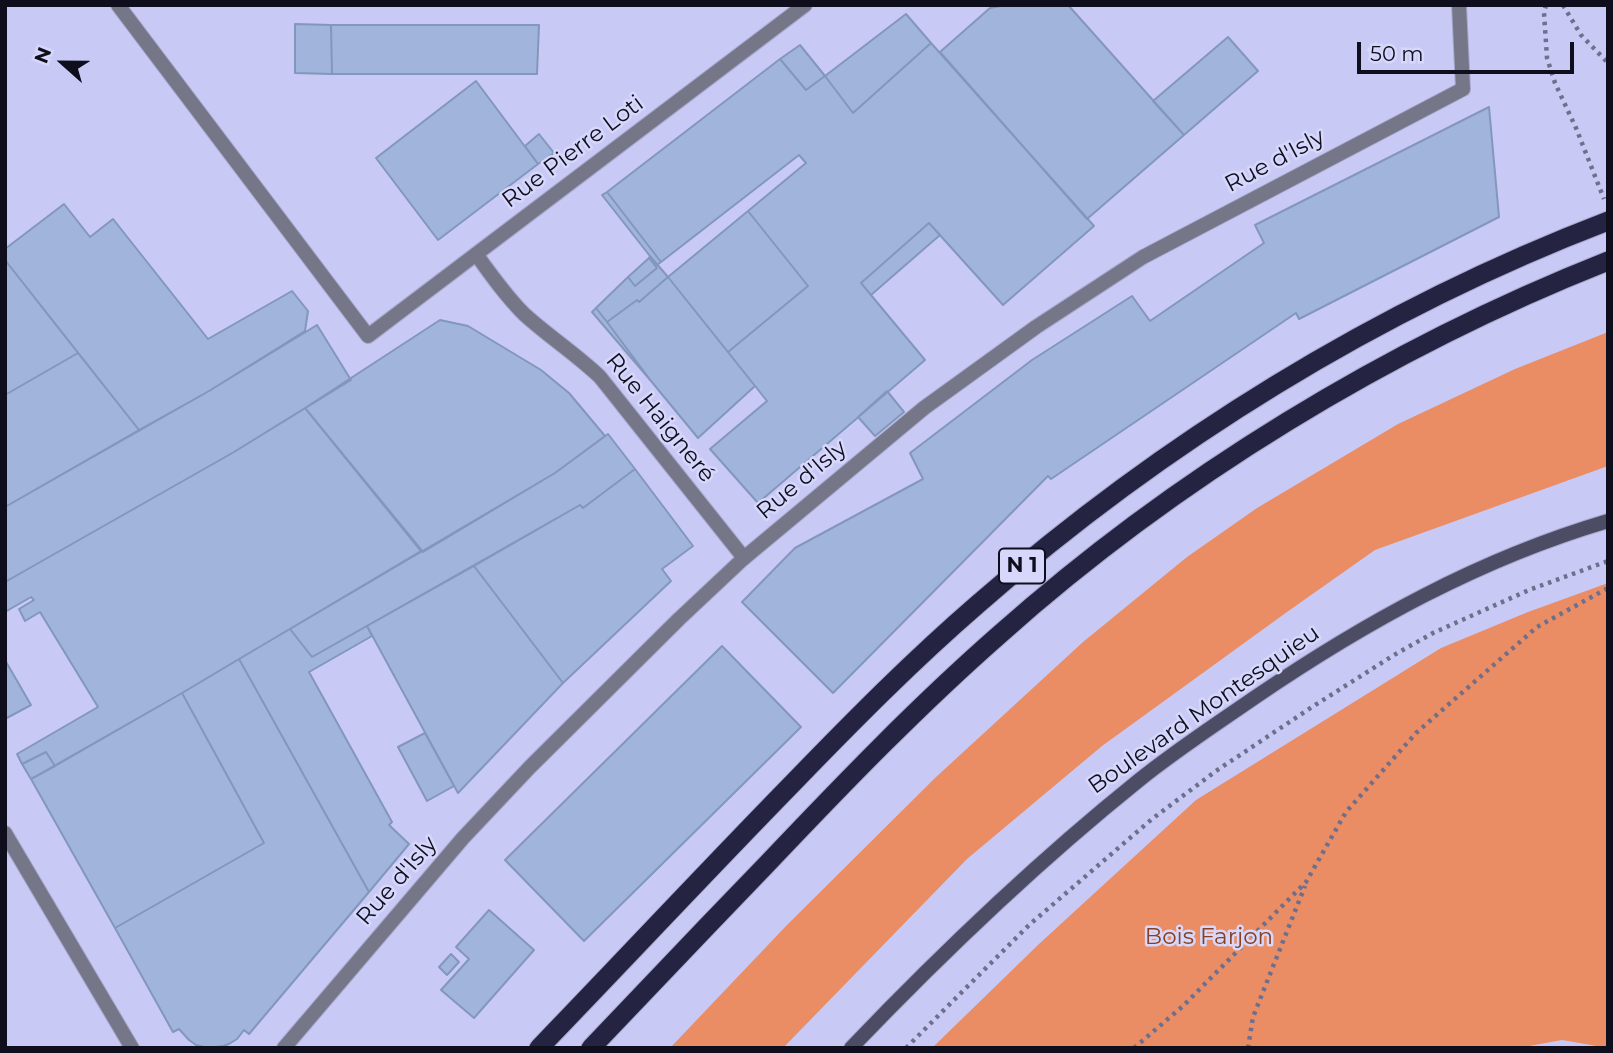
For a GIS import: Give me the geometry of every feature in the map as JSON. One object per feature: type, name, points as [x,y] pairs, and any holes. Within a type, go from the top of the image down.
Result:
[{"type":"highway","name":"N 1","points":[[539,1048],[876,699],[985,597],[1086,515],[1227,415],[1343,346],[1471,279],[1608,221]]},
{"type":"highway","name":"N 1","points":[[590,1048],[918,710],[1001,632],[1113,542],[1270,432],[1337,393],[1466,324],[1608,261]]},
{"type":"main road","name":"Boulevard Montesquieu","points":[[851,1048],[1012,888],[1139,779],[1226,717],[1331,647],[1431,591],[1503,559],[1608,521]]},
{"type":"street","name":"Rue Pierre Loti","points":[[118,5],[368,336],[805,5]]},
{"type":"street","name":"Rue d'Isly","points":[[284,1048],[508,789],[744,558],[924,408],[1006,347],[1101,283],[1174,239],[1463,89],[1459,5]]},
{"type":"street","name":"Rue Haigneré","points":[[475,254],[526,316],[582,359],[600,377],[744,558]]},
{"type":"street","points":[[5,833],[132,1048]]},
{"type":"path","points":[[1546,5],[1544,13],[1547,58],[1608,209]]},
{"type":"path","points":[[1563,5],[1581,35],[1608,63]]},
{"type":"path","points":[[906,1048],[1029,925],[1152,819],[1216,771],[1312,707],[1433,633],[1528,590],[1608,561]]},
{"type":"path","points":[[1248,1048],[1253,1017],[1306,881],[1346,812],[1416,733],[1537,626],[1608,588]]},
{"type":"path","points":[[1134,1048],[1183,1006],[1306,881]]},
{"type":"green space","points":[[1608,332],[1608,466],[1375,550],[1287,612],[1102,746],[967,859],[783,1048],[670,1048],[786,926],[935,778],[1083,642],[1187,557],[1257,508],[1398,424],[1515,369]]},
{"type":"green space","name":"Bois Farjon","points":[[1608,583],[1608,1048],[1562,1040],[1518,1048],[932,1048],[1039,944],[1196,800],[1441,648]]},
{"type":"building","points":[[1006,5],[1068,5],[1184,135],[1087,219],[940,52],[990,8]]},
{"type":"building","points":[[906,14],[931,43],[853,113],[825,76]]},
{"type":"building","points":[[295,24],[331,25],[332,74],[295,73]]},
{"type":"building","points":[[331,25],[539,25],[537,74],[332,74]]},
{"type":"building","points":[[1228,37],[1258,71],[1184,135],[1153,101]]},
{"type":"building","points":[[931,43],[1094,226],[1003,305],[929,223],[861,283],[925,360],[758,503],[710,449],[767,401],[728,352],[808,286],[748,211],[806,163],[799,155],[661,262],[607,192],[780,59],[806,90],[825,76],[853,113]]},
{"type":"building","points":[[800,45],[825,76],[806,90],[780,59]]},
{"type":"building","points":[[476,81],[538,164],[438,240],[376,158]]},
{"type":"building","points":[[1489,107],[1499,217],[1299,319],[1296,313],[1051,479],[1048,476],[833,693],[742,602],[795,548],[923,479],[910,453],[1032,360],[1132,296],[1150,321],[1264,243],[1255,225]]},
{"type":"building","points":[[539,134],[554,153],[538,164],[525,146]]},
{"type":"building","points":[[607,192],[661,262],[657,265],[602,195]]},
{"type":"building","points":[[64,204],[90,237],[113,219],[208,339],[292,291],[308,311],[305,331],[209,391],[139,430],[5,260],[5,249]]},
{"type":"building","points":[[748,211],[808,286],[728,352],[668,277]]},
{"type":"building","points":[[929,223],[940,235],[871,295],[861,283]]},
{"type":"building","points":[[650,256],[668,277],[639,302],[637,300],[607,322],[596,308],[628,277],[635,286],[657,268]]},
{"type":"building","points":[[649,258],[657,268],[635,286],[628,277]]},
{"type":"building","points":[[5,260],[78,353],[5,395]]},
{"type":"building","points":[[668,277],[755,386],[698,438],[607,322],[637,300],[639,302]]},
{"type":"building","points":[[596,308],[607,322],[651,381],[592,312]]},
{"type":"building","points":[[440,320],[468,326],[541,370],[569,393],[605,436],[555,473],[423,552],[305,408]]},
{"type":"building","points":[[317,325],[351,380],[234,452],[5,582],[5,507],[209,391]]},
{"type":"building","points":[[78,353],[139,430],[5,507],[5,395]]},
{"type":"building","points":[[887,391],[904,412],[875,436],[858,417]]},
{"type":"building","points":[[305,408],[421,551],[55,766],[46,752],[22,764],[17,754],[98,707],[40,612],[25,621],[19,609],[34,600],[31,597],[5,612],[5,582],[234,452]]},
{"type":"building","points":[[608,434],[635,469],[583,508],[580,505],[312,657],[290,629],[555,473]]},
{"type":"building","points":[[635,469],[693,546],[662,569],[671,581],[563,683],[474,566],[580,505],[583,508]]},
{"type":"building","points":[[474,566],[563,683],[458,793],[367,626]]},
{"type":"building","points":[[367,626],[372,636],[309,672],[392,822],[389,825],[409,844],[369,892],[239,659],[290,629],[312,657]]},
{"type":"building","points":[[722,646],[801,727],[584,941],[505,860]]},
{"type":"building","points":[[239,659],[369,892],[249,1034],[244,1030],[229,1044],[208,1048],[196,1045],[179,1029],[173,1032],[115,928],[264,843],[182,693]]},
{"type":"building","points":[[5,660],[31,705],[5,719]]},
{"type":"building","points":[[182,693],[264,843],[115,928],[31,779]]},
{"type":"building","points":[[425,733],[454,786],[427,801],[398,747]]},
{"type":"building","points":[[46,752],[55,766],[31,779],[22,764]]},
{"type":"building","points":[[489,910],[534,950],[474,1018],[441,990],[469,959],[456,947]]},
{"type":"building","points":[[451,954],[459,962],[447,975],[439,967]]}]
